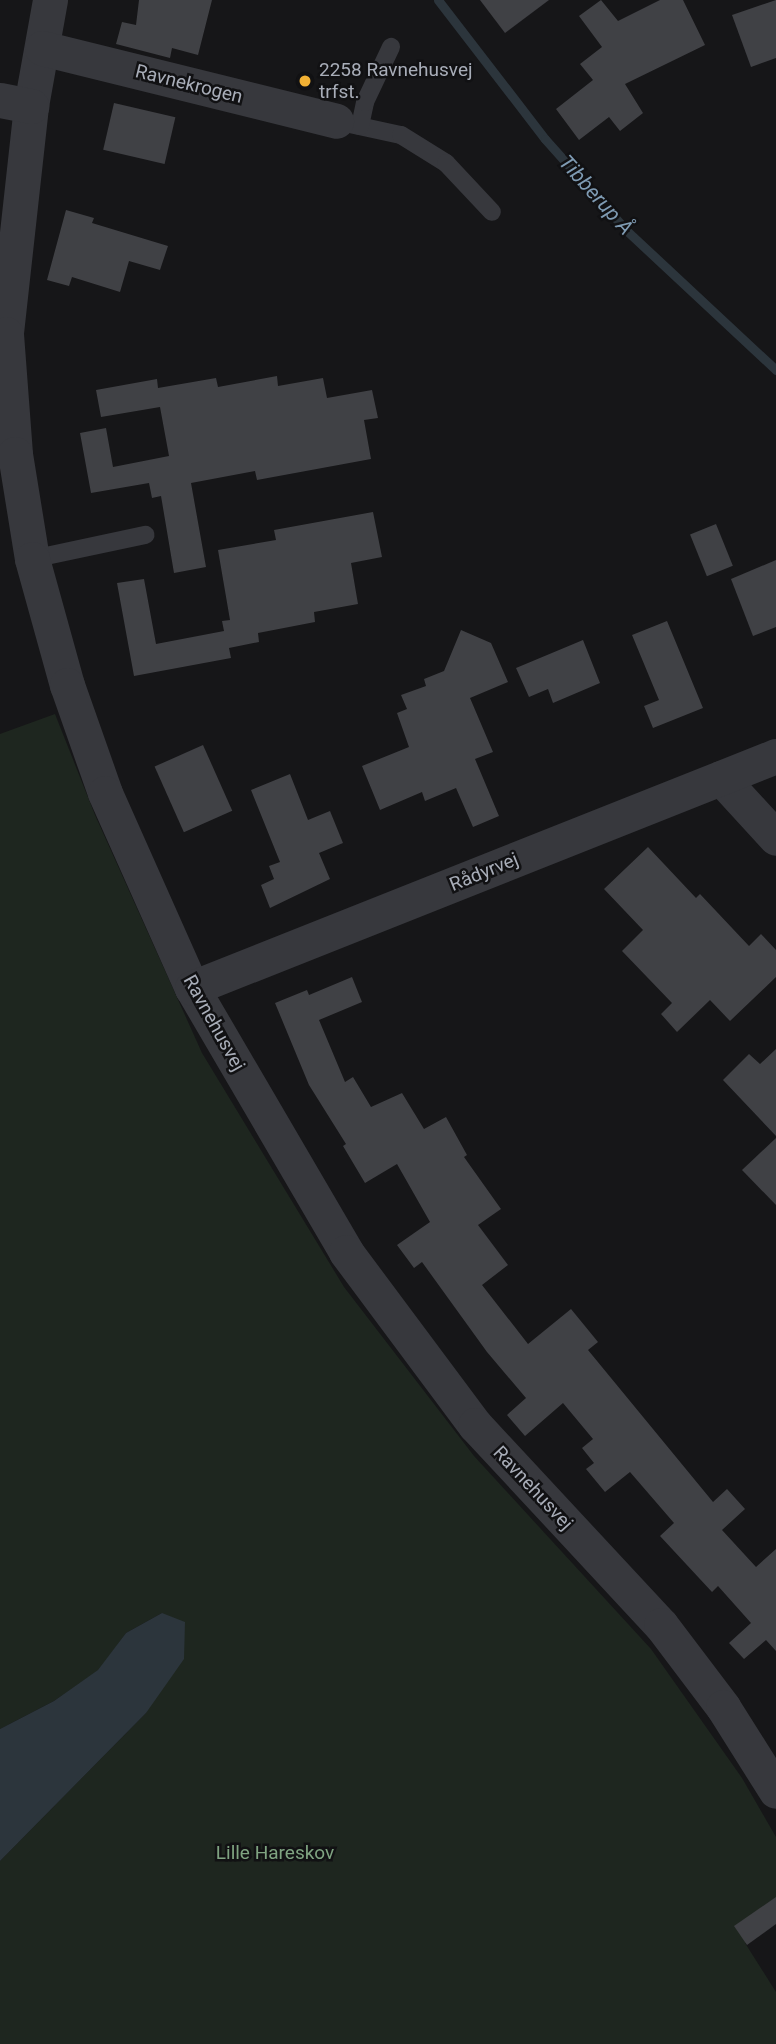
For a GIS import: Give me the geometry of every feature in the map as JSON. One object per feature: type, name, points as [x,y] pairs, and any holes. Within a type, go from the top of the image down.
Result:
[{"type":"street","name":"Ravnehusvej","points":[[50,0],[42,48],[15,103],[3,334],[15,454],[32,559],[67,685],[105,793],[192,988],[346,1252],[475,1425],[661,1625],[723,1707],[776,1791]]},
{"type":"street","name":"Ravnekrogen","points":[[42,48],[348,123]]},
{"type":"street","name":"Rådyrvej","points":[[192,988],[776,756]]},
{"type":"street","points":[[721,778],[776,838]]},
{"type":"lane","points":[[391,47],[365,102],[348,123],[401,135],[446,163],[492,212]]},
{"type":"lane","points":[[32,559],[145,535]]},
{"type":"green space","name":"Lille Hareskov","points":[[55,714],[95,815],[202,1053],[344,1287],[474,1456],[651,1649],[742,1778],[776,1837],[776,1923],[745,1943],[776,1992],[776,2044],[0,2044],[0,1861],[146,1713],[162,1613],[126,1633],[99,1670],[54,1701],[0,1729],[0,734]]},
{"type":"shaded area","points":[[162,1613],[185,1622],[184,1659],[146,1713],[0,1861],[0,1729],[54,1701],[98,1670],[126,1633]]},
{"type":"building","points":[[139,0],[212,0],[198,55],[172,48],[170,58],[116,44],[122,22],[136,25]]},
{"type":"building","points":[[480,0],[549,0],[505,33]]},
{"type":"building","points":[[601,0],[618,21],[660,0],[683,0],[705,45],[625,84],[643,113],[620,131],[609,117],[579,140],[556,109],[593,80],[580,64],[602,47],[579,16]]},
{"type":"building","points":[[776,0],[776,58],[751,67],[732,15]]},
{"type":"building","points":[[114,103],[175,117],[165,164],[103,150]]},
{"type":"building","points":[[66,210],[94,218],[92,223],[168,246],[160,270],[129,261],[120,292],[72,277],[69,286],[47,280]]},
{"type":"building","points":[[277,376],[278,386],[323,378],[327,398],[372,390],[378,418],[364,420],[371,459],[257,480],[255,471],[191,483],[206,567],[174,573],[161,496],[152,498],[149,483],[91,493],[80,433],[106,428],[113,467],[169,456],[160,407],[101,417],[96,390],[157,379],[158,388],[216,378],[218,387]]},
{"type":"building","points":[[373,512],[382,557],[351,563],[358,604],[314,612],[315,622],[258,633],[259,642],[229,648],[231,658],[134,676],[117,583],[144,579],[156,644],[224,631],[222,621],[230,620],[218,550],[276,540],[274,530]]},
{"type":"building","points":[[716,524],[733,566],[707,576],[690,534]]},
{"type":"building","points":[[776,560],[776,627],[753,636],[731,579]]},
{"type":"building","points":[[667,621],[703,708],[653,728],[644,706],[659,700],[632,635]]},
{"type":"building","points":[[461,630],[491,643],[508,682],[470,698],[493,752],[475,759],[499,816],[473,827],[456,788],[425,801],[422,792],[380,810],[362,766],[409,747],[397,713],[407,709],[401,695],[426,686],[424,679],[444,671]]},
{"type":"building","points":[[583,640],[600,683],[553,703],[548,689],[529,697],[516,668]]},
{"type":"building","points":[[203,745],[232,811],[184,832],[155,767]]},
{"type":"building","points":[[290,774],[308,820],[330,811],[343,843],[319,853],[330,879],[270,908],[261,885],[274,879],[269,866],[280,862],[251,790]]},
{"type":"building","points":[[648,847],[696,898],[700,894],[749,946],[761,934],[776,950],[776,977],[730,1021],[710,1000],[677,1032],[661,1014],[672,1003],[622,951],[643,930],[604,889]]},
{"type":"building","points":[[352,977],[362,1002],[319,1020],[345,1082],[353,1077],[371,1107],[402,1093],[424,1129],[446,1117],[467,1155],[464,1157],[501,1209],[478,1225],[508,1265],[482,1285],[528,1344],[571,1309],[598,1342],[588,1350],[713,1502],[727,1489],[745,1509],[722,1530],[756,1567],[776,1549],[776,1651],[766,1640],[744,1659],[729,1643],[751,1623],[718,1586],[712,1592],[660,1536],[674,1523],[630,1472],[605,1492],[586,1469],[594,1463],[582,1448],[593,1439],[563,1403],[525,1436],[507,1415],[526,1398],[487,1352],[422,1262],[414,1268],[397,1245],[430,1222],[397,1164],[365,1183],[343,1146],[346,1144],[309,1085],[275,1003],[307,990],[309,995]]},
{"type":"building","points":[[776,1049],[776,1136],[723,1080],[749,1054],[760,1064]]},
{"type":"building","points":[[776,1138],[776,1205],[742,1170]]},
{"type":"building","points":[[776,1897],[776,1924],[747,1945],[734,1926]]},
{"type":"waterway","name":"Tibberup Å","points":[[438,0],[545,139],[627,231],[776,370]]},
{"type":"place","name":"2258 Ravnehusvej trfst.","points":[[305,81]]}]
